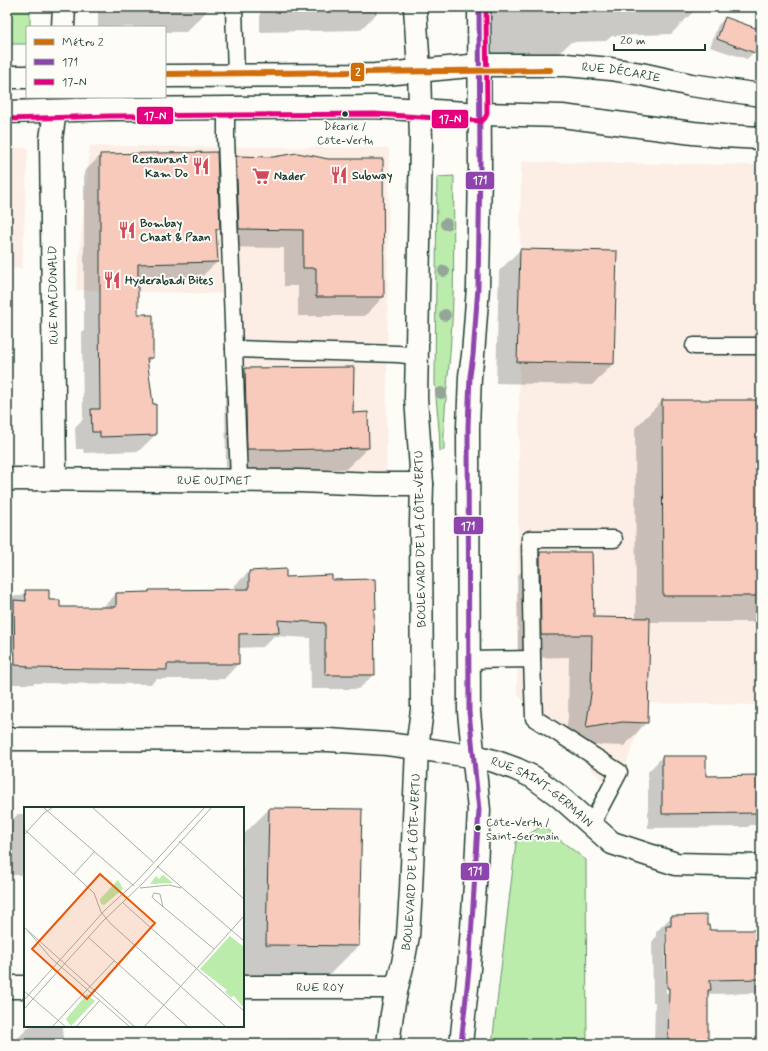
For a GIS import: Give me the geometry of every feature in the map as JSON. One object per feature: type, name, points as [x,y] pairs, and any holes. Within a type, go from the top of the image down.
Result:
[{"type":"street","points":[[63,26],[64,7]]},
{"type":"street","name":"BOULEVARD DE LA CÔTE-VERTU","points":[[388,1044],[397,987],[408,936],[412,890],[416,748],[422,710],[422,484],[416,398],[421,153],[419,70],[415,7]]},
{"type":"street","points":[[461,1044],[469,969],[479,810],[469,712],[468,427],[470,376],[478,288],[480,174],[479,7]]},
{"type":"street","name":"RUE DÉCARIE","points":[[166,76],[375,75],[480,65],[566,65],[595,67],[642,74],[697,86],[761,95]]},
{"type":"street","points":[[7,77],[26,77]]},
{"type":"street","points":[[7,112],[56,104],[110,109],[375,107],[480,114],[562,116],[693,133],[761,138]]},
{"type":"street","name":"RUE MACDONALD","points":[[55,479],[51,140],[56,104]]},
{"type":"street","name":"RUE OUIMET","points":[[7,479],[300,480],[376,484],[422,484]]},
{"type":"street","name":"RUE SAINT-GERMAIN","points":[[7,739],[329,740],[387,744],[474,757],[494,761],[533,777],[559,796],[612,843],[676,864],[761,866]]},
{"type":"street","points":[[7,987],[24,987]]},
{"type":"street","name":"RUE ROY","points":[[244,987],[397,987]]},
{"type":"lane","points":[[234,7],[236,76]]},
{"type":"lane","points":[[226,108],[239,480]]},
{"type":"lane","points":[[694,346],[761,346]]},
{"type":"lane","points":[[234,349],[398,354],[416,356]]},
{"type":"lane","points":[[591,825],[618,772],[534,718],[530,539],[614,540]]},
{"type":"lane","points":[[470,660],[532,659]]},
{"type":"shaded area","points":[[90,146],[389,148],[386,477],[241,471],[229,294],[76,290]]},
{"type":"shaded area","points":[[7,148],[28,148],[22,268],[7,269]]},
{"type":"shaded area","points":[[521,162],[761,165],[761,705],[649,703],[615,793],[517,694]]},
{"type":"green space","points":[[7,7],[30,7],[30,26],[26,26],[26,44],[7,44]]},
{"type":"green space","points":[[454,176],[452,318],[445,408],[444,450],[440,451],[435,382],[437,177]]},
{"type":"green space","points":[[542,826],[586,860],[587,1044],[492,1044],[516,842]]},
{"type":"building","points":[[725,17],[761,30],[761,36],[755,53],[717,39]]},
{"type":"building","points":[[217,152],[220,229],[216,229],[218,262],[138,264],[138,314],[153,315],[153,358],[147,358],[153,404],[156,404],[156,435],[100,437],[100,432],[92,432],[91,409],[100,409],[100,154]]},
{"type":"building","points":[[297,153],[328,159],[383,159],[384,297],[316,297],[316,268],[303,268],[303,230],[239,229],[236,156],[273,157]]},
{"type":"building","points":[[520,249],[617,251],[614,364],[517,362]]},
{"type":"building","points":[[354,367],[353,413],[368,412],[369,448],[276,450],[247,449],[245,368]]},
{"type":"building","points":[[662,400],[761,400],[761,596],[663,596]]},
{"type":"building","points":[[540,552],[592,552],[594,617],[650,618],[648,723],[622,722],[586,728],[591,694],[592,635],[541,635]]},
{"type":"building","points":[[286,569],[286,577],[332,575],[332,580],[375,579],[375,675],[325,675],[325,623],[278,620],[279,633],[239,634],[239,664],[167,664],[167,670],[27,668],[28,666],[15,665],[14,600],[26,601],[25,590],[49,590],[49,600],[60,600],[60,607],[116,607],[116,593],[149,592],[149,590],[249,589],[249,571]]},
{"type":"building","points":[[662,756],[706,756],[706,776],[761,775],[761,813],[662,814]]},
{"type":"building","points":[[269,808],[362,809],[359,946],[266,945]]},
{"type":"building","points":[[707,915],[707,925],[709,925],[710,930],[761,930],[761,979],[710,980],[711,990],[708,990],[708,1044],[668,1044],[669,988],[667,988],[666,926],[671,926],[671,916]]},
{"type":"metro line","name":"2","points":[[166,74],[550,70]]},
{"type":"transit line","name":"171","points":[[461,1044],[469,969],[479,810],[469,712],[468,427],[470,376],[478,287],[480,167],[479,7]]},
{"type":"transit line","name":"17-N","points":[[7,119],[109,116],[375,114],[482,121],[487,114],[486,7]]},
{"type":"place","name":"Décarie / Côte-Vertu","points":[[345,114]]},
{"type":"place","name":"Restaurant Kam Do","points":[[201,166]]},
{"type":"place","name":"Subway","points":[[339,175]]},
{"type":"place","name":"Nader","points":[[261,176]]},
{"type":"place","name":"Bombay Chaat & Paan","points":[[127,230]]},
{"type":"place","name":"Hyderabadi Bites","points":[[112,280]]},
{"type":"place","name":"Côte-Vertu / Saint-Germain","points":[[478,828]]}]
